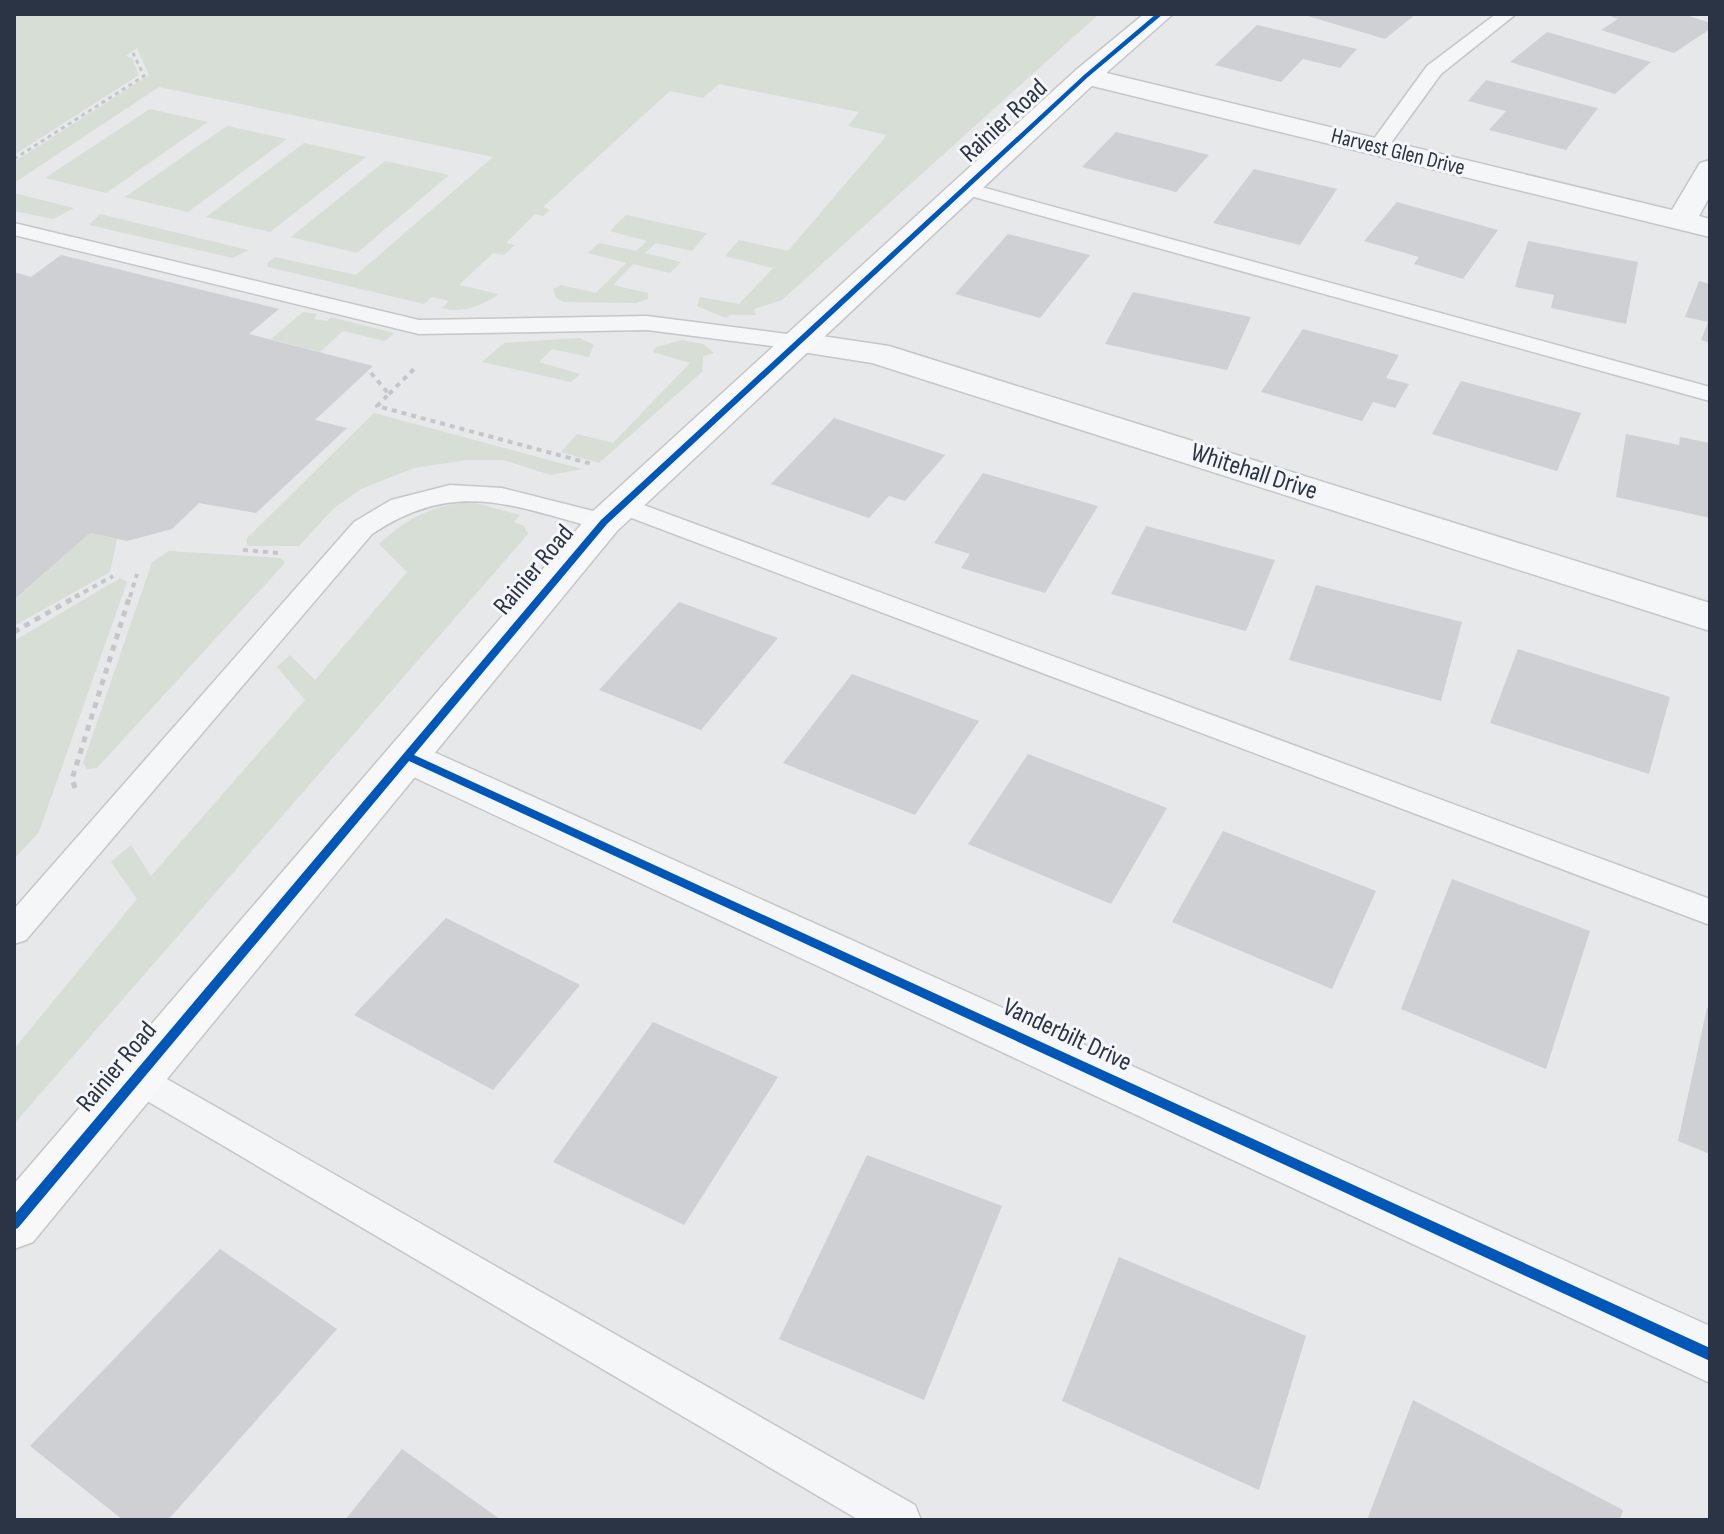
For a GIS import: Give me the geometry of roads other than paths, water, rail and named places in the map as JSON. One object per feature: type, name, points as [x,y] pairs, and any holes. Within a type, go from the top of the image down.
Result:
[{"type":"street","name":"Rainier Road","points":[[14,1224],[613,513],[963,188],[1086,76],[1160,14]]},
{"type":"street","name":"Harvest Glen Drive","points":[[1086,76],[1695,224]]},
{"type":"street","points":[[1695,224],[1710,169]]},
{"type":"street","name":"Whitehall Drive","points":[[795,342],[877,353],[1710,617]]},
{"type":"street","name":"Vanderbilt Drive","points":[[407,756],[1710,1355]]},
{"type":"lane","points":[[1378,147],[1434,70],[1507,14]]},
{"type":"lane","points":[[963,188],[1710,394]]},
{"type":"lane","points":[[14,229],[419,327],[647,323],[795,342]]},
{"type":"lane","points":[[14,931],[363,528],[402,504],[455,492],[508,496],[613,513],[1710,912]]},
{"type":"lane","points":[[137,1077],[900,1520]]}]
